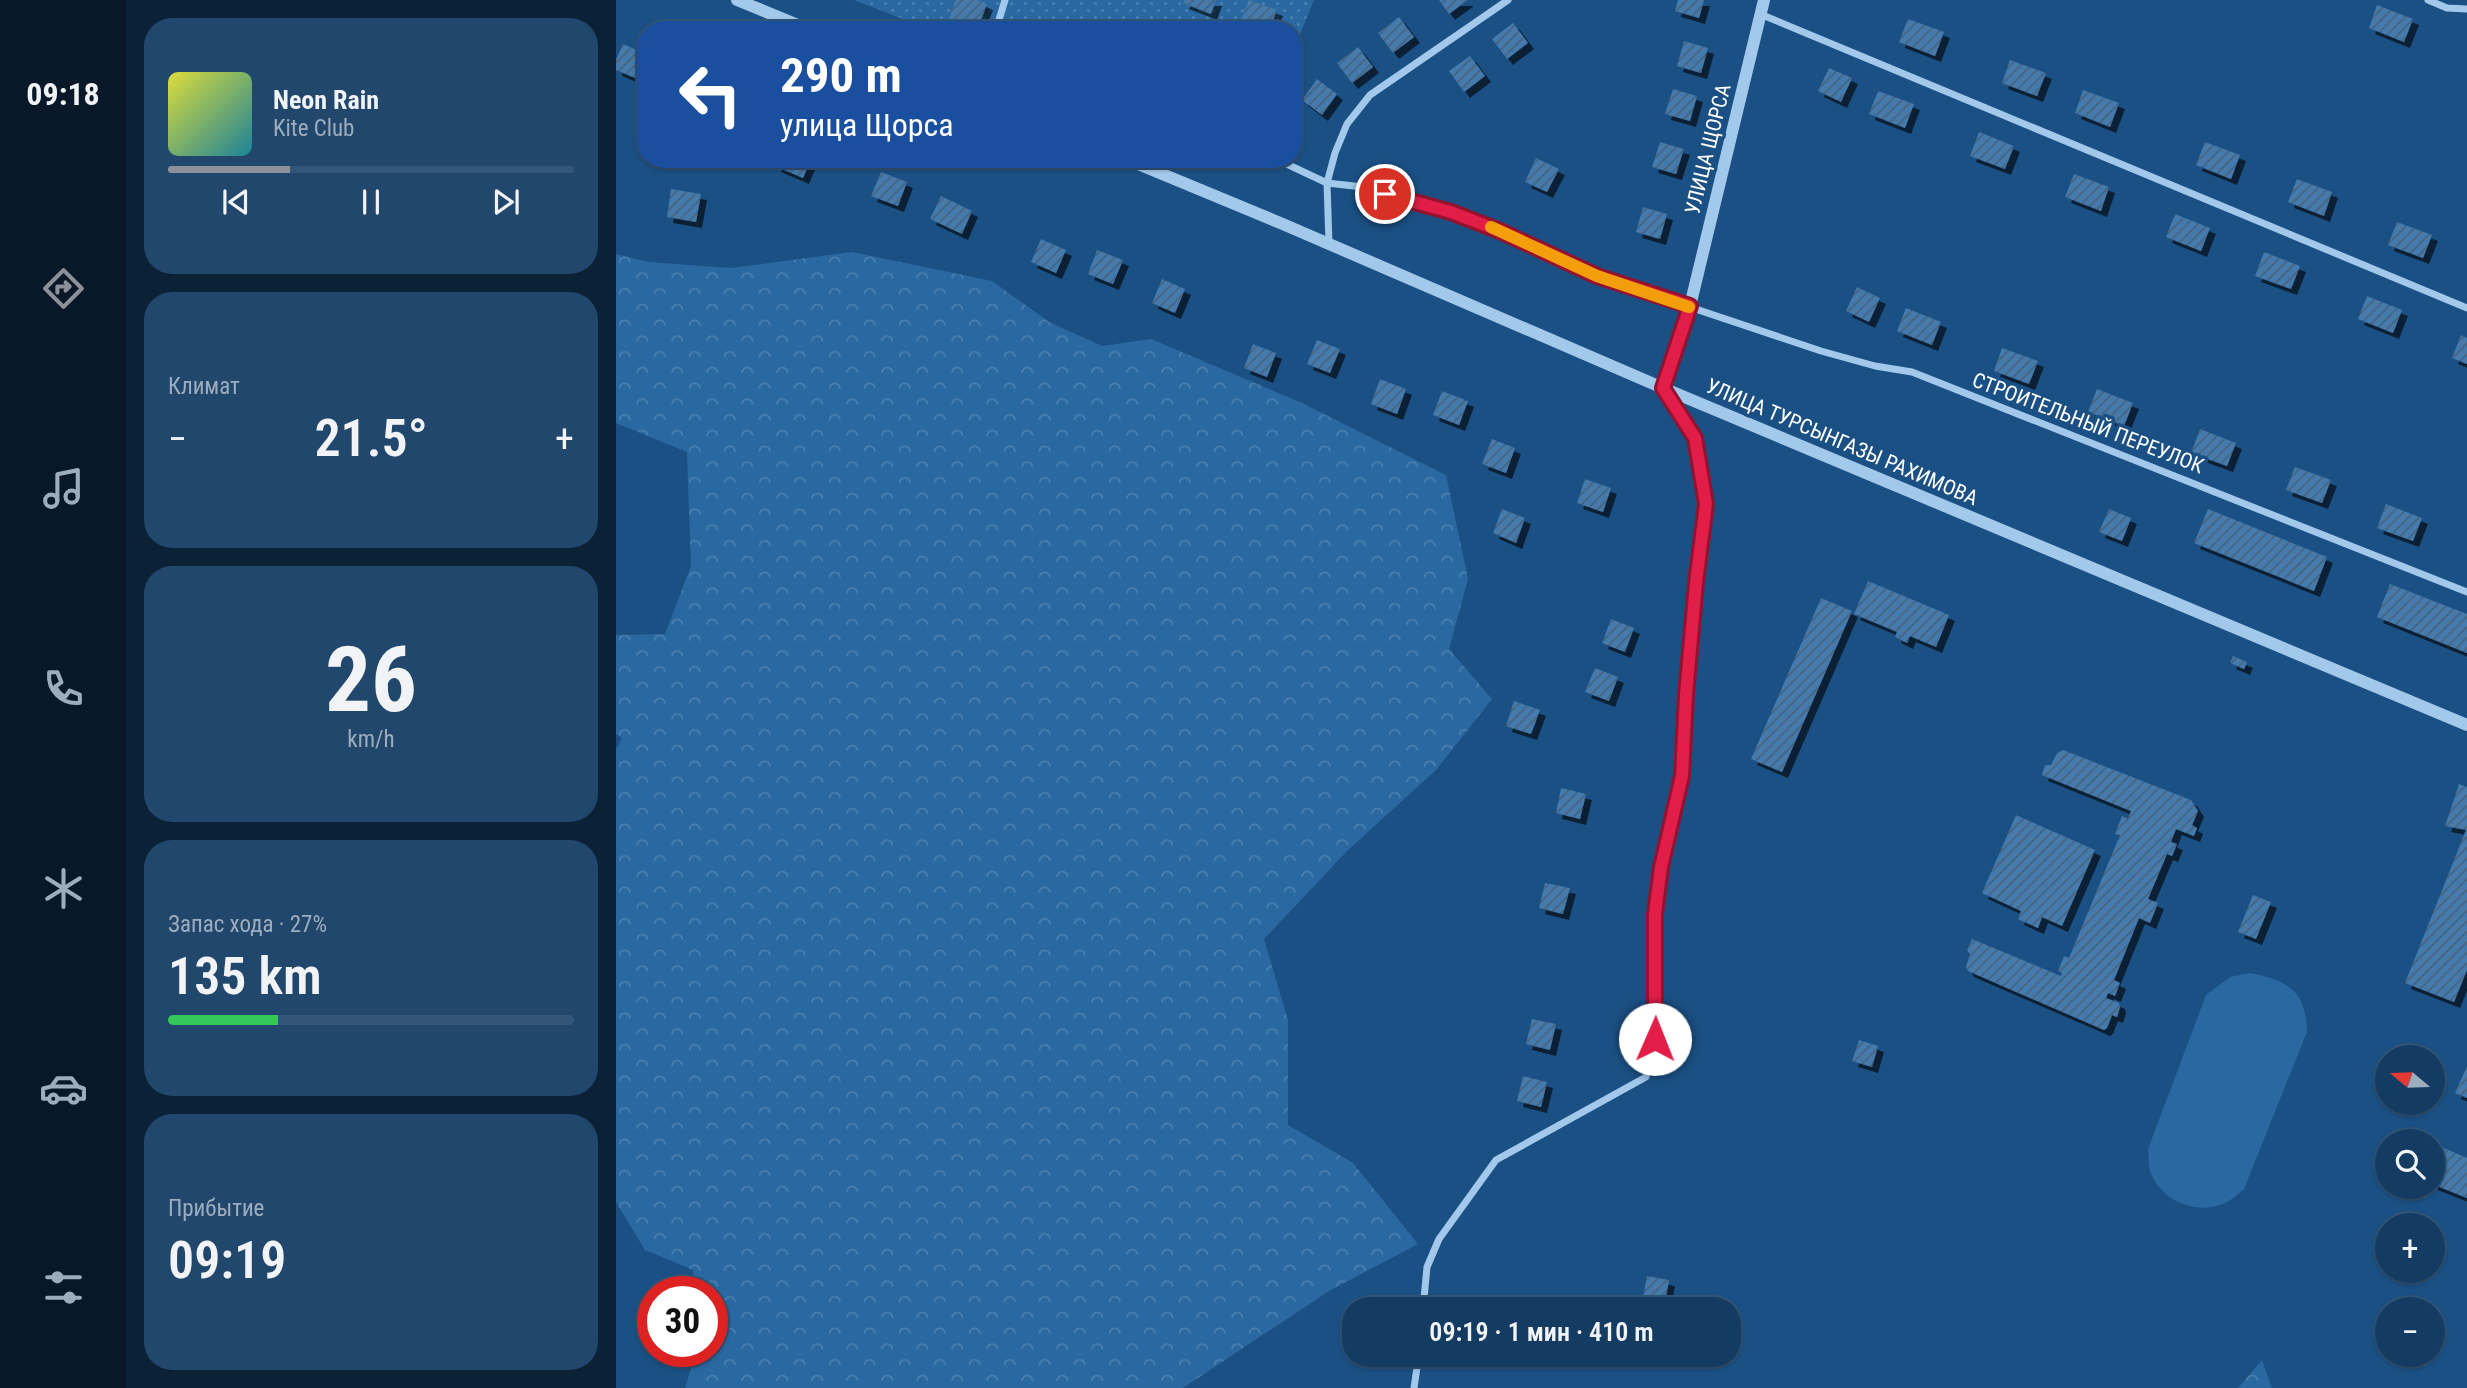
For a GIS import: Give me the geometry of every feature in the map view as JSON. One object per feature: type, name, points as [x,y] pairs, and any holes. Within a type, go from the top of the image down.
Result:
[{"type":"street","points":[[737,0],[788,21]]},
{"type":"street","points":[[999,21],[1005,0]]},
{"type":"street","points":[[1329,245],[1327,183],[1346,124],[1370,96],[1508,0]]},
{"type":"street","name":"УЛИЦА ЩОРСА","points":[[1663,388],[1690,306],[1764,0]]},
{"type":"street","points":[[2428,0],[2447,8],[2467,9]]},
{"type":"street","points":[[1760,14],[2467,308]]},
{"type":"street","name":"УЛИЦА ТУРСЫНГАЗЫ РАХИМОВА","points":[[1147,168],[1663,388],[2467,725]]},
{"type":"street","points":[[1295,168],[1327,183],[1363,187],[1451,212],[1500,231],[1597,276],[1690,306]]},
{"type":"street","name":"СТРОИТЕЛЬНЫЙ ПЕРЕУЛОК","points":[[1690,306],[1821,351],[1912,372],[2467,592]]},
{"type":"street","points":[[1424,1297],[1427,1267],[1439,1239],[1496,1160],[1646,1077],[1655,1039],[1655,914],[1661,867],[1682,776],[1686,695],[1706,504],[1695,438],[1663,388]]},
{"type":"street","points":[[1415,1388],[1417,1367]]},
{"type":"green space","points":[[854,0],[1314,0],[1302,29],[1302,21],[908,21]]},
{"type":"green space","points":[[852,252],[992,281],[1049,322],[1102,346],[1151,339],[1302,403],[1446,475],[1468,579],[1449,649],[1492,699],[1436,770],[1347,851],[1264,939],[1288,1020],[1288,1125],[1353,1163],[1418,1244],[1329,1291],[1183,1388],[685,1388],[691,1367],[728,1367],[728,1276],[694,1276],[693,1270],[645,1250],[616,1202],[616,749],[622,738],[616,734],[616,635],[665,634],[691,566],[687,452],[616,423],[616,254],[648,262],[731,268]]},
{"type":"green space","points":[[2250,973],[2275,980],[2293,990],[2303,1007],[2307,1032],[2244,1189],[2229,1201],[2216,1206],[2193,1207],[2171,1198],[2155,1182],[2149,1168],[2148,1149],[2206,995],[2230,977]]},
{"type":"green space","points":[[2262,1360],[2272,1388],[2238,1388]]},
{"type":"building","points":[[956,0],[978,0],[987,4],[980,21],[949,19]]},
{"type":"building","points":[[1185,0],[1216,0],[1211,14],[1183,3]]},
{"type":"building","points":[[1249,0],[1277,10],[1273,21],[1241,21]]},
{"type":"building","points":[[1439,0],[1468,0],[1449,14]]},
{"type":"building","points":[[1678,0],[1704,0],[1699,18],[1675,11]]},
{"type":"building","points":[[2377,5],[2413,19],[2404,42],[2369,28]]},
{"type":"building","points":[[1399,17],[1414,37],[1393,53],[1378,33]]},
{"type":"building","points":[[1908,19],[1944,32],[1935,56],[1899,42]]},
{"type":"building","points":[[1513,23],[1528,43],[1507,59],[1492,39]]},
{"type":"building","points":[[1684,41],[1708,48],[1701,73],[1677,66]]},
{"type":"building","points":[[623,44],[637,50],[637,79],[616,70],[616,60]]},
{"type":"building","points":[[1358,47],[1373,67],[1352,83],[1337,63]]},
{"type":"building","points":[[1470,56],[1485,76],[1464,92],[1449,71]]},
{"type":"building","points":[[2010,60],[2046,73],[2037,96],[2002,83]]},
{"type":"building","points":[[1829,68],[1852,78],[1841,102],[1818,91]]},
{"type":"building","points":[[1317,79],[1337,94],[1322,115],[1302,100]]},
{"type":"building","points":[[1673,89],[1697,96],[1690,121],[1665,114]]},
{"type":"building","points":[[2083,90],[2119,103],[2110,127],[2075,113]]},
{"type":"building","points":[[1878,91],[1914,104],[1905,128],[1869,114]]},
{"type":"building","points":[[1979,132],[2014,146],[2005,169],[1970,156]]},
{"type":"building","points":[[1660,142],[1684,149],[1676,174],[1652,167]]},
{"type":"building","points":[[2205,142],[2240,155],[2231,179],[2196,165]]},
{"type":"building","points":[[1536,158],[1559,169],[1547,192],[1525,182]]},
{"type":"building","points":[[780,168],[807,168],[803,178]]},
{"type":"building","points":[[881,172],[907,182],[898,206],[871,196]]},
{"type":"building","points":[[2074,174],[2109,187],[2101,211],[2065,197]]},
{"type":"building","points":[[2297,179],[2332,192],[2324,216],[2288,202]]},
{"type":"building","points":[[671,189],[701,194],[696,222],[667,217]]},
{"type":"building","points":[[941,196],[972,211],[962,234],[930,219]]},
{"type":"building","points":[[1643,207],[1667,214],[1660,239],[1636,232]]},
{"type":"building","points":[[2175,214],[2210,228],[2201,251],[2166,237]]},
{"type":"building","points":[[2397,222],[2432,235],[2423,258],[2388,245]]},
{"type":"building","points":[[1041,239],[1066,250],[1056,273],[1031,262]]},
{"type":"building","points":[[1097,250],[1123,260],[1113,284],[1088,274]]},
{"type":"building","points":[[2264,252],[2300,266],[2291,289],[2255,276]]},
{"type":"building","points":[[1162,279],[1185,289],[1175,313],[1152,303]]},
{"type":"building","points":[[1857,287],[1880,298],[1869,322],[1846,311]]},
{"type":"building","points":[[2367,296],[2402,310],[2393,333],[2358,319]]},
{"type":"building","points":[[1906,308],[1941,322],[1932,345],[1897,331]]},
{"type":"building","points":[[2461,335],[2467,338],[2467,364],[2452,358]]},
{"type":"building","points":[[1317,340],[1340,349],[1330,373],[1307,364]]},
{"type":"building","points":[[1253,344],[1276,353],[1267,377],[1244,368]]},
{"type":"building","points":[[2002,348],[2038,361],[2029,384],[1994,371]]},
{"type":"building","points":[[1380,379],[1406,389],[1397,414],[1371,404]]},
{"type":"building","points":[[2097,389],[2133,403],[2124,426],[2088,412]]},
{"type":"building","points":[[1442,391],[1468,401],[1459,425],[1433,415]]},
{"type":"building","points":[[2200,429],[2236,443],[2227,466],[2191,453]]},
{"type":"building","points":[[1492,439],[1515,448],[1506,473],[1482,464]]},
{"type":"building","points":[[2295,467],[2331,480],[2322,503],[2286,490]]},
{"type":"building","points":[[1585,479],[1611,488],[1603,512],[1577,503]]},
{"type":"building","points":[[2386,504],[2422,518],[2413,541],[2377,528]]},
{"type":"building","points":[[1502,509],[1525,518],[1516,543],[1493,533]]},
{"type":"building","points":[[2109,509],[2131,518],[2122,541],[2099,532]]},
{"type":"building","points":[[2208,509],[2327,557],[2314,591],[2194,543]]},
{"type":"building","points":[[1868,581],[1949,615],[1936,647],[1910,636],[1907,643],[1895,637],[1897,632],[1854,614]]},
{"type":"building","points":[[2390,584],[2467,614],[2467,653],[2377,617]]},
{"type":"building","points":[[1821,598],[1852,611],[1782,772],[1751,759]]},
{"type":"building","points":[[1611,619],[1634,628],[1625,652],[1602,643]]},
{"type":"building","points":[[2233,656],[2247,662],[2244,669],[2230,663]]},
{"type":"building","points":[[1595,668],[1618,677],[1609,701],[1585,692]]},
{"type":"building","points":[[1514,701],[1540,710],[1531,734],[1506,726]]},
{"type":"building","points":[[2063,750],[2191,800],[2198,811],[2192,825],[2197,828],[2194,836],[2176,829],[2171,842],[2177,844],[2172,856],[2167,854],[2148,899],[2158,903],[2150,923],[2139,918],[2114,980],[2120,983],[2115,996],[2108,993],[2106,998],[2119,1003],[2120,1007],[2117,1017],[2112,1015],[2104,1030],[1968,971],[1966,967],[1970,954],[1967,950],[1972,939],[2061,976],[2062,973],[2058,971],[2064,956],[2069,958],[2120,835],[2115,834],[2122,816],[2128,819],[2131,811],[2042,775],[2045,765],[2051,765],[2057,753]]},
{"type":"building","points":[[2459,784],[2467,787],[2467,970],[2454,1002],[2405,983],[2466,830],[2445,826]]},
{"type":"building","points":[[1561,788],[1586,794],[1580,819],[1556,813]]},
{"type":"building","points":[[2016,815],[2095,850],[2062,926],[2042,917],[2038,928],[2018,919],[2021,911],[1982,893]]},
{"type":"building","points":[[1545,883],[1570,888],[1563,914],[1539,908]]},
{"type":"building","points":[[2253,895],[2271,902],[2256,939],[2238,932]]},
{"type":"building","points":[[1532,1019],[1556,1024],[1550,1050],[1526,1044]]},
{"type":"building","points":[[1859,1040],[1878,1046],[1872,1067],[1852,1061]]},
{"type":"building","points":[[2467,1066],[2467,1098],[2455,1093]]},
{"type":"building","points":[[1523,1076],[1547,1082],[1541,1107],[1517,1101]]},
{"type":"building","points":[[2445,1149],[2467,1158],[2467,1198],[2445,1189]]},
{"type":"building","points":[[1647,1276],[1669,1280],[1666,1297],[1643,1297]]},
{"type":"slow traffic","points":[[1491,227],[1597,276],[1689,307]]},
{"type":"route","points":[[1385,194],[1451,212],[1500,231],[1597,276],[1690,306],[1663,388],[1695,438],[1706,504],[1686,695],[1682,776],[1661,867],[1655,914],[1655,1039]]}]
